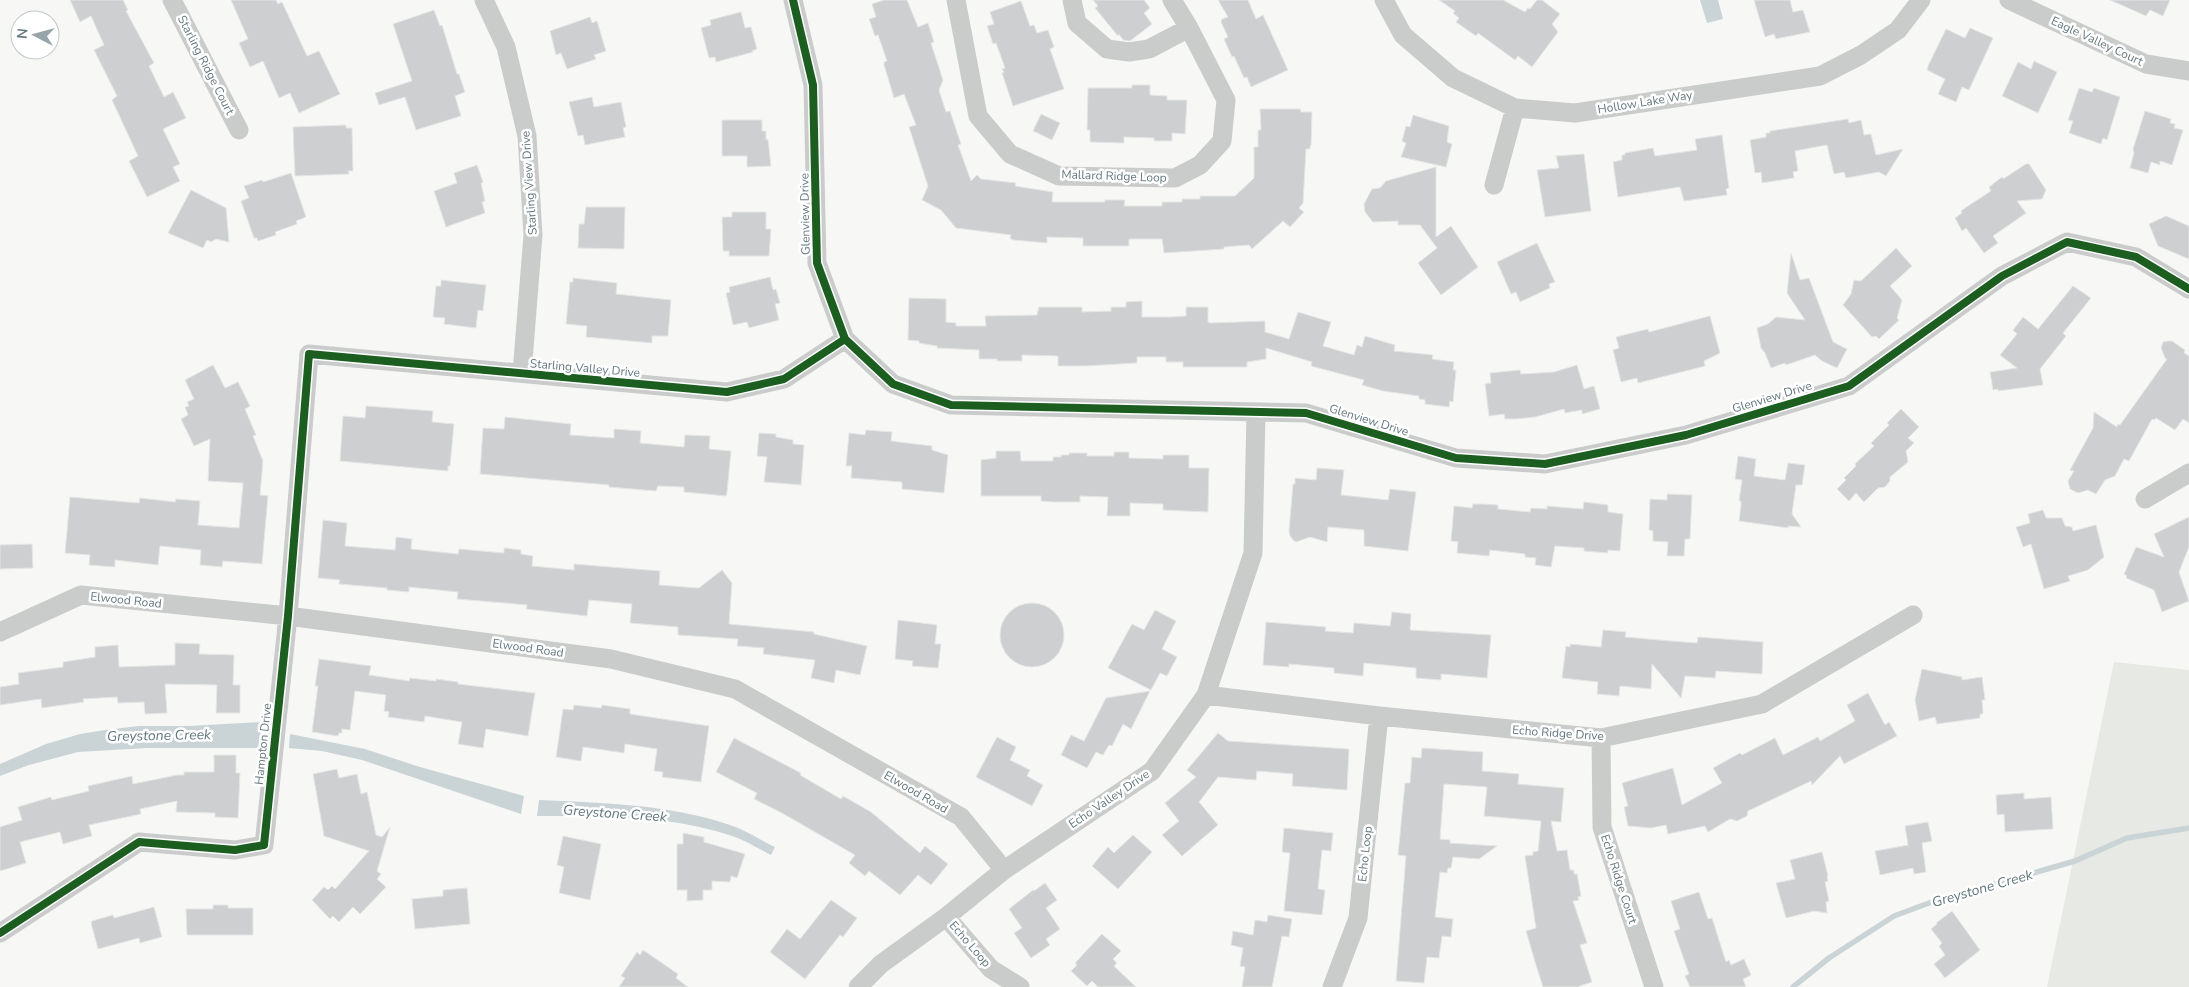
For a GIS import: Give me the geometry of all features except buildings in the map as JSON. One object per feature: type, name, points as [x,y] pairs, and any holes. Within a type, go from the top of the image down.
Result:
[{"type":"street","name":"Starling Ridge Court","points":[[172,0],[240,130]]},
{"type":"street","name":"Starling View Drive","points":[[484,0],[506,47],[527,136],[533,235],[522,373]]},
{"type":"street","name":"Glenview Drive","points":[[793,0],[813,85],[818,263],[846,339],[893,384],[951,405],[1306,413],[1456,458],[1545,464],[1686,435],[1849,386],[2002,276],[2068,242],[2136,257],[2189,288]]},
{"type":"street","name":"Mallard Ridge Loop","points":[[956,0],[978,116],[1010,154],[1059,176],[1175,178],[1200,164],[1222,141],[1226,100],[1189,28],[1172,0]]},
{"type":"street","points":[[1072,0],[1078,23],[1107,49],[1129,52],[1149,49],[1189,28]]},
{"type":"street","name":"Hollow Lake Way","points":[[1384,0],[1403,35],[1452,78],[1515,108],[1575,113],[1820,76],[1861,56],[1898,30],[1921,0]]},
{"type":"street","name":"Eagle Valley Court","points":[[2009,0],[2146,64],[2189,71]]},
{"type":"street","points":[[1494,185],[1515,108]]},
{"type":"street","name":"Starling Valley Drive","points":[[309,354],[727,392],[784,379],[846,339]]},
{"type":"street","name":"Hampton Drive","points":[[0,933],[139,842],[235,850],[264,845],[288,616],[309,354]]},
{"type":"street","name":"Echo Valley Drive","points":[[858,987],[881,964],[946,917],[1004,870],[1152,771],[1206,695],[1253,553],[1256,412]]},
{"type":"street","points":[[2145,499],[2189,473]]},
{"type":"street","name":"Elwood Road","points":[[0,632],[81,596],[288,616],[611,659],[735,689],[961,817],[1004,870]]},
{"type":"street","name":"Echo Ridge Drive","points":[[1206,695],[1380,716],[1601,738],[1762,704],[1913,615]]},
{"type":"street","name":"Echo Loop","points":[[1332,987],[1358,918],[1380,716]]},
{"type":"street","name":"Echo Ridge Court","points":[[1601,738],[1602,827],[1654,987]]},
{"type":"street","name":"Echo Loop","points":[[946,917],[991,969],[1020,987]]},
{"type":"shaded area","points":[[2114,662],[2189,670],[2189,987],[2047,987]]},
{"type":"water","points":[[1700,0],[1718,0],[1723,19],[1707,23]]},
{"type":"water","points":[[262,722],[259,748],[147,748],[78,752],[29,765],[0,776],[0,764],[46,744],[80,734],[139,726],[189,726]]},
{"type":"water","points":[[290,734],[365,749],[420,767],[524,796],[521,814],[362,760],[322,751],[289,748]]},
{"type":"water","points":[[539,800],[635,806],[683,813],[736,827],[775,847],[771,855],[729,835],[706,828],[658,820],[537,816]]},
{"type":"waterway","name":"Greystone Creek","points":[[1793,987],[1829,958],[1894,916],[1929,903],[2075,861],[2127,838],[2189,828]]},
{"type":"cycle path","points":[[793,0],[813,85],[817,263],[845,339],[893,384],[951,405],[1306,413],[1456,458],[1545,464],[1686,435],[1849,386],[2002,276],[2067,242],[2136,257],[2189,289]]},
{"type":"cycle path","points":[[0,933],[139,842],[235,850],[264,845],[288,616],[309,354],[727,392],[784,379],[845,339]]}]
